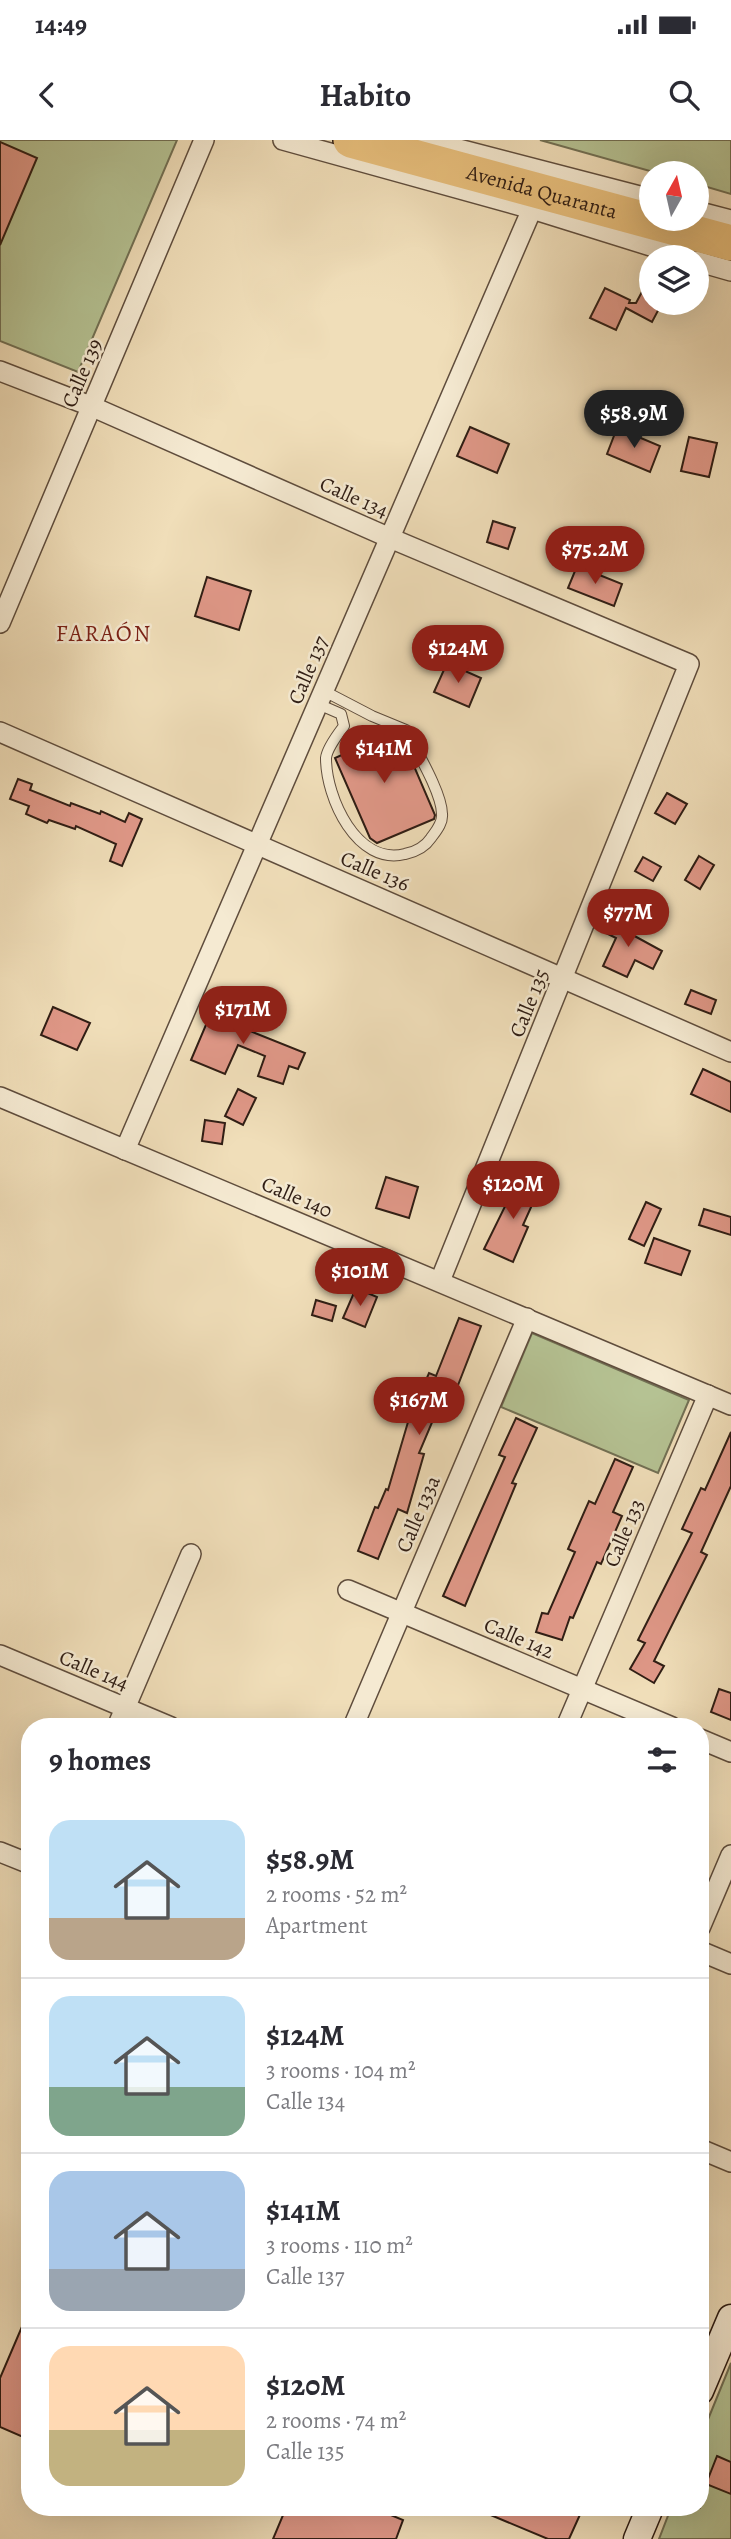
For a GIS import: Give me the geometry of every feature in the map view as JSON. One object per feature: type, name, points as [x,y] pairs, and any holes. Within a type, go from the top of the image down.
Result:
[{"type":"highway","name":"Avenida Quaranta","points":[[351,140],[436,158],[707,238]]},
{"type":"main road","points":[[709,2370],[731,2318]]},
{"type":"main road","points":[[637,2539],[647,2516]]},
{"type":"street","name":"Calle 139","points":[[0,623],[204,140]]},
{"type":"street","points":[[283,140],[436,158],[639,197]]},
{"type":"street","points":[[436,158],[532,209],[707,238],[731,271]]},
{"type":"street","name":"Calle 137","points":[[125,1150],[532,209]]},
{"type":"street","name":"Calle 134","points":[[0,371],[93,407],[390,538],[690,664]]},
{"type":"street","name":"Calle 135","points":[[440,1281],[690,664]]},
{"type":"street","name":"Calle 136","points":[[0,732],[731,1052]]},
{"type":"street","name":"Calle 140","points":[[0,1097],[731,1405]]},
{"type":"street","name":"Calle 133a","points":[[357,1718],[527,1318]]},
{"type":"street","name":"Calle 133","points":[[570,1718],[708,1395]]},
{"type":"street","points":[[121,1718],[191,1554]]},
{"type":"street","name":"Calle 142","points":[[348,1590],[651,1718]]},
{"type":"street","name":"Calle 144","points":[[0,1655],[149,1718]]},
{"type":"street","points":[[709,1743],[731,1752]]},
{"type":"street","points":[[0,1852],[21,1860]]},
{"type":"street","points":[[709,1907],[731,1855]]},
{"type":"street","points":[[709,1955],[731,1964]]},
{"type":"street","points":[[709,2153],[731,2162]]},
{"type":"lane","points":[[321,698],[406,730],[434,787],[442,812],[438,829],[428,842],[413,852],[397,856],[379,854],[364,846],[353,833],[344,820],[331,788],[326,756],[344,726],[341,714],[321,698]]},
{"type":"green space","points":[[0,140],[177,140],[78,372],[0,341]]},
{"type":"green space","points":[[540,140],[731,140],[731,194],[709,188],[709,161],[639,161],[639,168]]},
{"type":"green space","points":[[532,1333],[689,1400],[658,1473],[501,1407]]},
{"type":"green space","points":[[731,2363],[731,2539],[659,2539],[668,2516],[709,2516],[709,2417]]},
{"type":"building","points":[[0,142],[37,158],[0,245]]},
{"type":"building","points":[[605,288],[630,300],[629,303],[636,303],[639,297],[639,315],[626,308],[616,330],[590,318]]},
{"type":"building","points":[[639,315],[656,315],[652,322]]},
{"type":"building","points":[[470,427],[509,444],[497,473],[457,456]]},
{"type":"building","points":[[617,428],[660,446],[650,472],[607,454]]},
{"type":"building","points":[[689,437],[717,443],[709,477],[681,471]]},
{"type":"building","points":[[493,521],[515,528],[508,549],[487,542]]},
{"type":"building","points":[[577,566],[622,584],[614,606],[568,588]]},
{"type":"building","points":[[207,577],[251,591],[239,630],[195,616]]},
{"type":"building","points":[[447,663],[481,678],[469,707],[434,692]]},
{"type":"building","points":[[373,726],[381,731],[385,739],[396,734],[401,736],[435,815],[434,819],[377,843],[370,838],[335,758],[353,750],[352,740],[356,732]]},
{"type":"building","points":[[18,779],[32,784],[30,790],[70,806],[71,803],[100,814],[101,811],[125,822],[129,813],[142,819],[122,866],[110,861],[116,844],[76,826],[75,829],[49,820],[47,823],[26,814],[29,806],[10,799]]},
{"type":"building","points":[[667,793],[687,804],[675,824],[655,813]]},
{"type":"building","points":[[699,856],[714,865],[700,889],[685,880]]},
{"type":"building","points":[[643,857],[661,867],[653,881],[635,871]]},
{"type":"building","points":[[612,915],[633,925],[629,933],[662,951],[653,969],[635,960],[627,977],[603,966],[616,938],[604,932]]},
{"type":"building","points":[[691,990],[716,1000],[711,1014],[685,1004]]},
{"type":"building","points":[[214,1006],[254,1021],[250,1031],[305,1053],[298,1069],[289,1066],[283,1084],[258,1076],[265,1056],[238,1045],[225,1074],[191,1060]]},
{"type":"building","points":[[53,1007],[90,1023],[77,1050],[41,1035]]},
{"type":"building","points":[[703,1069],[731,1082],[731,1112],[691,1094]]},
{"type":"building","points":[[238,1089],[256,1098],[243,1125],[225,1116]]},
{"type":"building","points":[[205,1120],[225,1123],[222,1144],[202,1141]]},
{"type":"building","points":[[520,1176],[541,1185],[523,1225],[528,1227],[513,1262],[484,1249]]},
{"type":"building","points":[[386,1177],[418,1187],[409,1218],[376,1208]]},
{"type":"building","points":[[646,1202],[661,1209],[644,1246],[629,1239]]},
{"type":"building","points":[[704,1209],[731,1217],[731,1235],[699,1225]]},
{"type":"building","points":[[654,1238],[690,1251],[681,1275],[645,1263]]},
{"type":"building","points":[[356,1288],[377,1297],[365,1327],[343,1318]]},
{"type":"building","points":[[316,1300],[336,1306],[332,1321],[312,1315]]},
{"type":"building","points":[[459,1318],[481,1326],[453,1398],[444,1394],[419,1453],[424,1454],[407,1513],[398,1509],[378,1559],[358,1551],[375,1507],[378,1508],[386,1489],[388,1490],[408,1422],[429,1373],[436,1376]]},
{"type":"building","points":[[516,1418],[537,1428],[512,1483],[516,1484],[465,1606],[443,1596],[505,1457],[499,1455]]},
{"type":"building","points":[[731,1432],[731,1486],[701,1552],[707,1555],[654,1661],[664,1666],[654,1683],[630,1669],[645,1643],[638,1640],[692,1533],[682,1529],[701,1488],[705,1490]]},
{"type":"building","points":[[615,1459],[633,1467],[613,1512],[622,1516],[601,1564],[597,1562],[573,1618],[570,1617],[562,1640],[536,1632],[542,1613],[548,1614],[575,1552],[568,1549],[589,1501],[595,1504]]},
{"type":"building","points":[[719,1689],[731,1693],[731,1720],[711,1712]]},
{"type":"building","points":[[21,2329],[21,2436],[0,2427],[0,2378]]},
{"type":"building","points":[[717,2456],[731,2462],[731,2494],[709,2485],[709,2476]]},
{"type":"building","points":[[283,2516],[393,2516],[403,2520],[396,2539],[273,2539]]},
{"type":"building","points":[[493,2516],[579,2516],[569,2539],[548,2539]]},
{"type":"district","name":"FARAÓN","points":[[104,633]]}]
